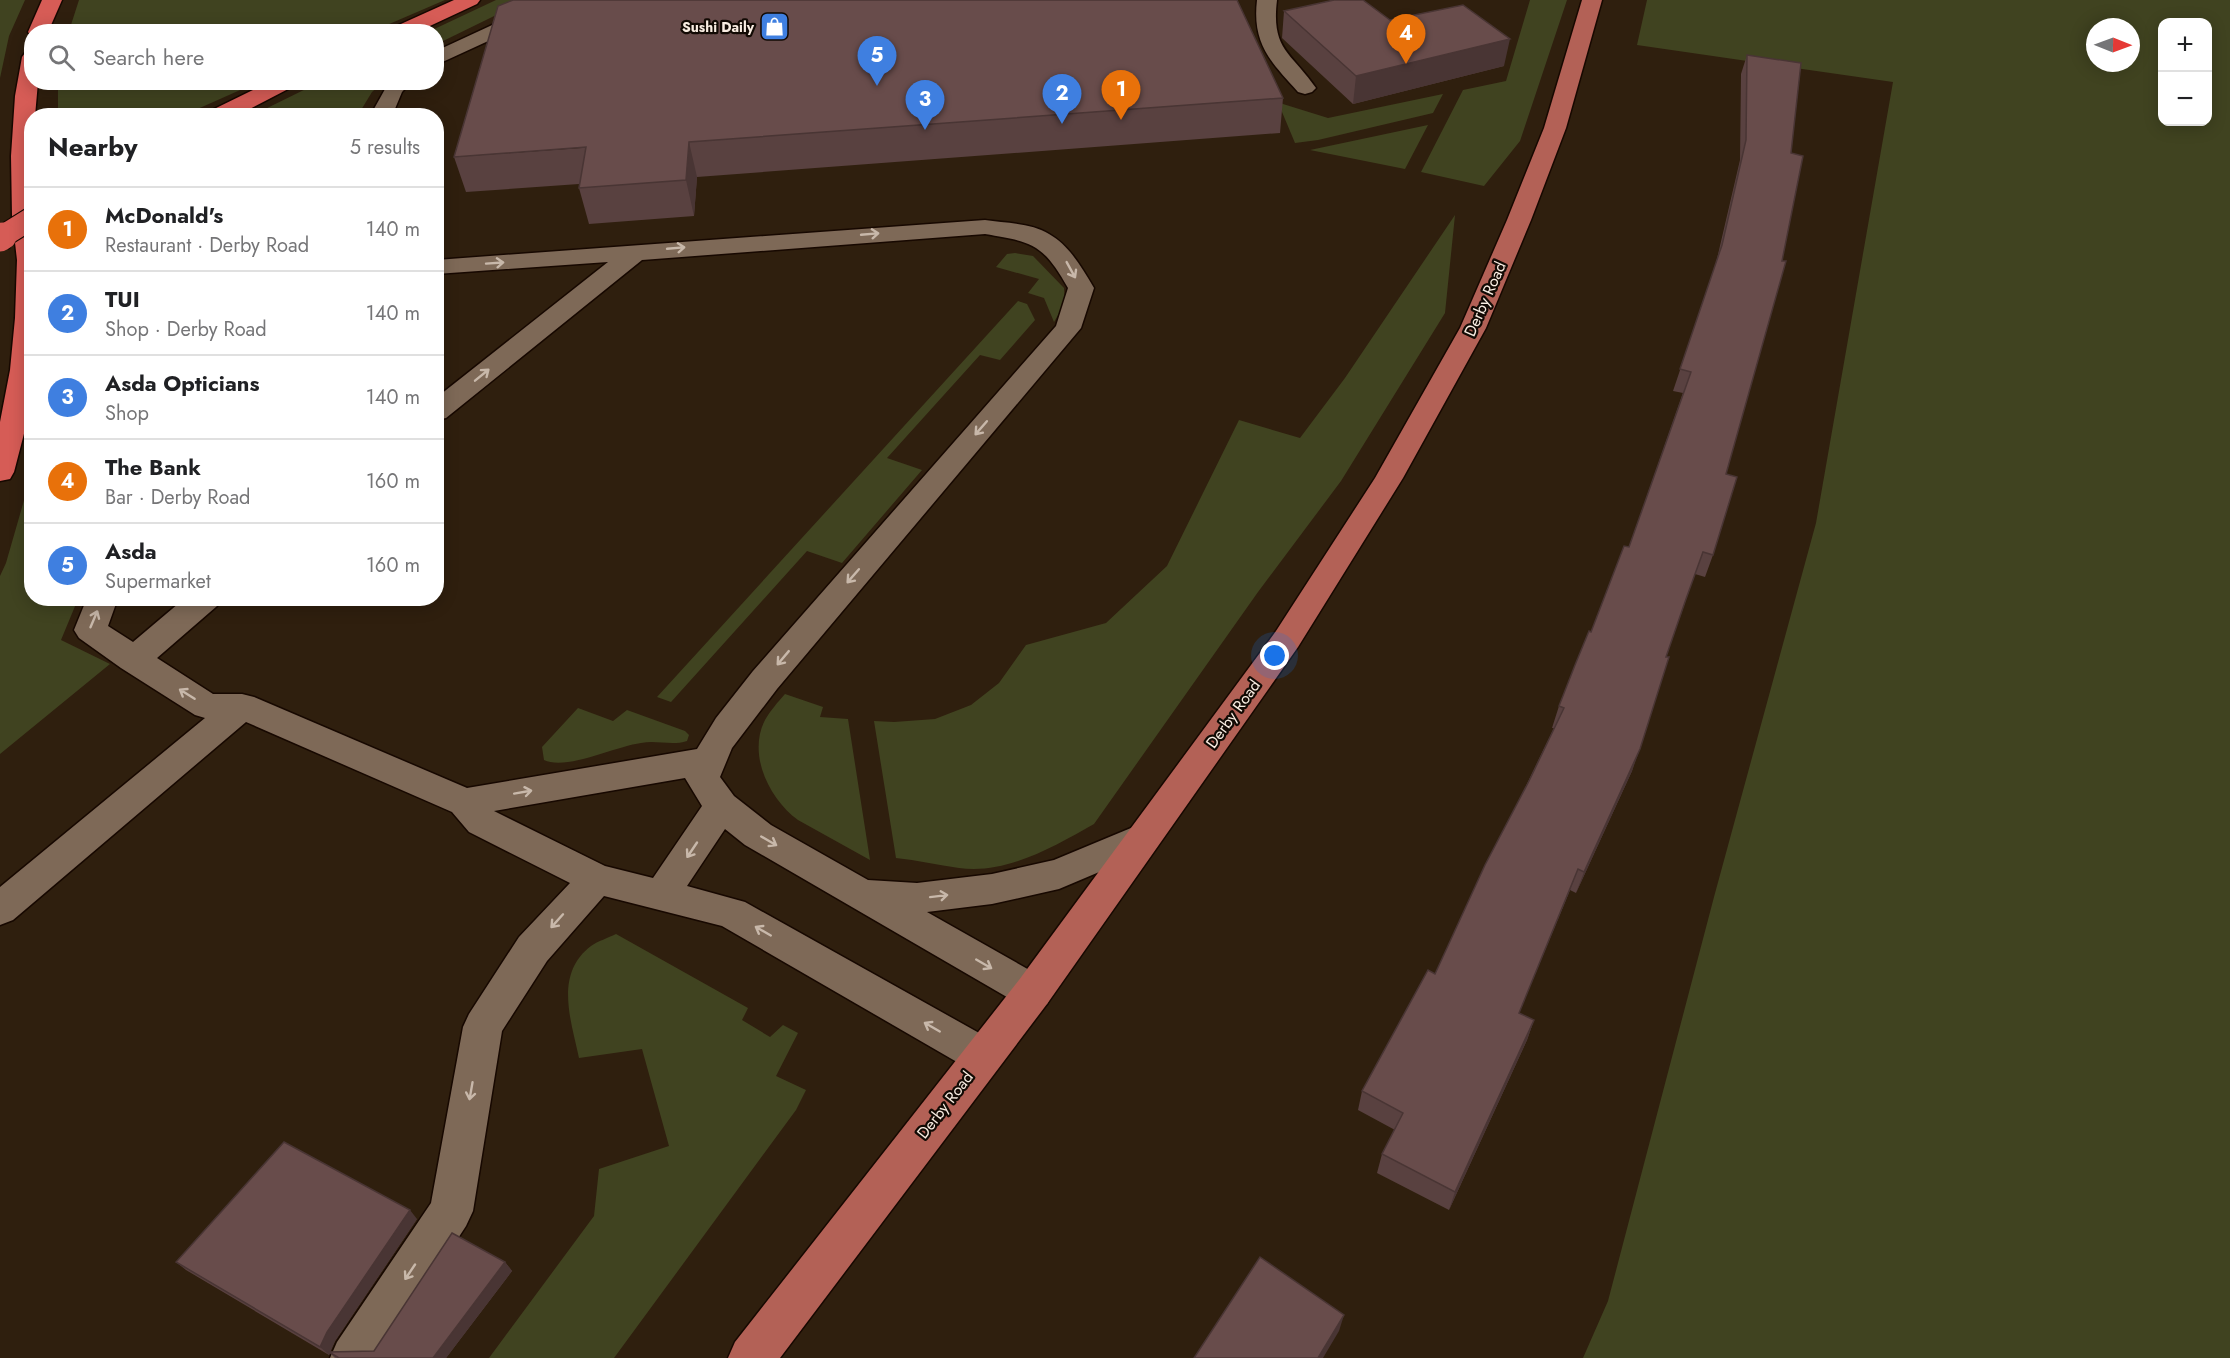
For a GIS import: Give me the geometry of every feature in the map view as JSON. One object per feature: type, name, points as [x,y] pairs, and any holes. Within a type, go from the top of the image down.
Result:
[{"type":"highway","points":[[42,24],[52,0]]},
{"type":"highway","points":[[417,24],[470,0]]},
{"type":"highway","points":[[26,108],[27,90]]},
{"type":"highway","points":[[234,108],[271,90]]},
{"type":"highway","points":[[24,129],[22,156],[24,217]]},
{"type":"highway","points":[[0,238],[24,223]]},
{"type":"highway","points":[[0,472],[20,392],[24,358]]},
{"type":"main road","name":"Derby Road","points":[[751,1358],[1033,992],[1287,639],[1389,478],[1473,328],[1519,220],[1554,128],[1592,0]]},
{"type":"lane","points":[[444,55],[562,0]]},
{"type":"lane","points":[[1267,0],[1263,21],[1269,45],[1305,88]]},
{"type":"lane","points":[[385,108],[393,90]]},
{"type":"lane","points":[[444,266],[985,227],[1027,234],[1041,239],[1066,262],[1081,288],[1068,328],[778,663],[725,731],[707,761],[702,779],[722,806],[758,835],[1033,992]]},
{"type":"lane","points":[[444,406],[635,253]]},
{"type":"lane","points":[[100,606],[90,630],[207,706],[242,706],[465,802],[482,822],[597,879],[732,913],[983,1056]]},
{"type":"lane","points":[[133,660],[197,606]]},
{"type":"lane","points":[[0,909],[242,706]]},
{"type":"lane","points":[[465,802],[707,761]]},
{"type":"lane","points":[[662,894],[722,806]]},
{"type":"lane","points":[[860,893],[917,898],[992,889],[1059,874],[1143,838]]},
{"type":"lane","points":[[353,1358],[452,1211],[483,1027],[533,949],[597,879]]},
{"type":"green space","points":[[0,0],[25,0],[9,36],[0,78]]},
{"type":"green space","points":[[79,0],[445,0],[389,24],[71,24]]},
{"type":"green space","points":[[496,0],[527,0],[444,41],[444,24]]},
{"type":"green space","points":[[1530,0],[1567,0],[1520,141],[1484,186],[1421,172],[1463,90],[1506,81]]},
{"type":"green space","points":[[1647,0],[2230,0],[2230,1358],[1583,1358],[1608,1301],[1714,897],[1816,523],[1893,82],[1637,45]]},
{"type":"green space","points":[[58,90],[240,90],[200,108],[58,108]]},
{"type":"green space","points":[[304,90],[374,90],[362,108],[267,108]]},
{"type":"green space","points":[[1443,94],[1433,113],[1318,140],[1295,143],[1277,100],[1328,118]]},
{"type":"green space","points":[[1428,125],[1405,169],[1310,150]]},
{"type":"green space","points":[[1455,215],[1445,313],[1341,481],[1258,592],[1094,824],[1030,857],[994,867],[959,868],[896,858],[874,721],[935,719],[971,705],[999,683],[1026,645],[1106,623],[1167,566],[1239,420],[1300,438],[1345,378]]},
{"type":"green space","points":[[1007,254],[1033,256],[1064,288],[1065,303],[1054,322],[1044,298],[1028,293],[1039,279],[996,267]]},
{"type":"green space","points":[[1018,301],[1027,304],[1035,320],[1000,360],[980,355],[887,458],[922,470],[842,563],[807,551],[671,702],[657,697]]},
{"type":"green space","points":[[24,500],[24,606],[75,606],[61,640],[110,664],[0,754],[0,576]]},
{"type":"green space","points":[[785,694],[823,707],[820,717],[848,719],[870,860],[798,820],[778,801],[764,776],[760,762],[760,734],[765,720]]},
{"type":"green space","points":[[578,708],[613,721],[627,710],[685,731],[689,735],[687,741],[641,743],[578,760],[553,763],[544,760],[542,747]]},
{"type":"green space","points":[[616,934],[748,1008],[742,1020],[770,1037],[783,1025],[798,1033],[776,1076],[806,1090],[796,1110],[614,1358],[489,1358],[594,1216],[599,1169],[669,1146],[642,1049],[579,1058],[568,998],[572,970],[591,946]]},
{"type":"building","points":[[513,0],[1237,0],[1283,98],[689,142],[686,180],[579,188],[586,147],[454,157],[498,6]]},
{"type":"building","points":[[1334,0],[1363,0],[1390,20],[1463,5],[1510,39],[1356,76],[1284,11]]},
{"type":"building","points":[[1747,55],[1801,63],[1791,153],[1803,156],[1782,261],[1786,261],[1726,474],[1737,477],[1713,555],[1703,552],[1686,599],[1666,657],[1669,657],[1640,749],[1584,872],[1578,869],[1519,1013],[1534,1020],[1455,1192],[1382,1154],[1403,1113],[1362,1091],[1428,970],[1435,974],[1485,865],[1564,708],[1559,706],[1575,665],[1589,631],[1591,632],[1624,546],[1629,547],[1691,372],[1680,369],[1722,245],[1746,140]]},
{"type":"building","points":[[284,1142],[410,1210],[327,1332],[320,1347],[176,1262]]},
{"type":"building","points":[[452,1233],[505,1262],[433,1358],[339,1358],[329,1352],[374,1351]]},
{"type":"building","points":[[1260,1257],[1344,1315],[1318,1358],[1194,1358]]},
{"type":"place","name":"Sushi Daily","points":[[775,27]]},
{"type":"place","name":"The Bank","points":[[1406,64]]},
{"type":"place","name":"Asda","points":[[877,86]]},
{"type":"place","name":"McDonald's","points":[[1121,120]]},
{"type":"place","name":"TUI","points":[[1062,124]]},
{"type":"place","name":"Asda Opticians","points":[[925,130]]}]
